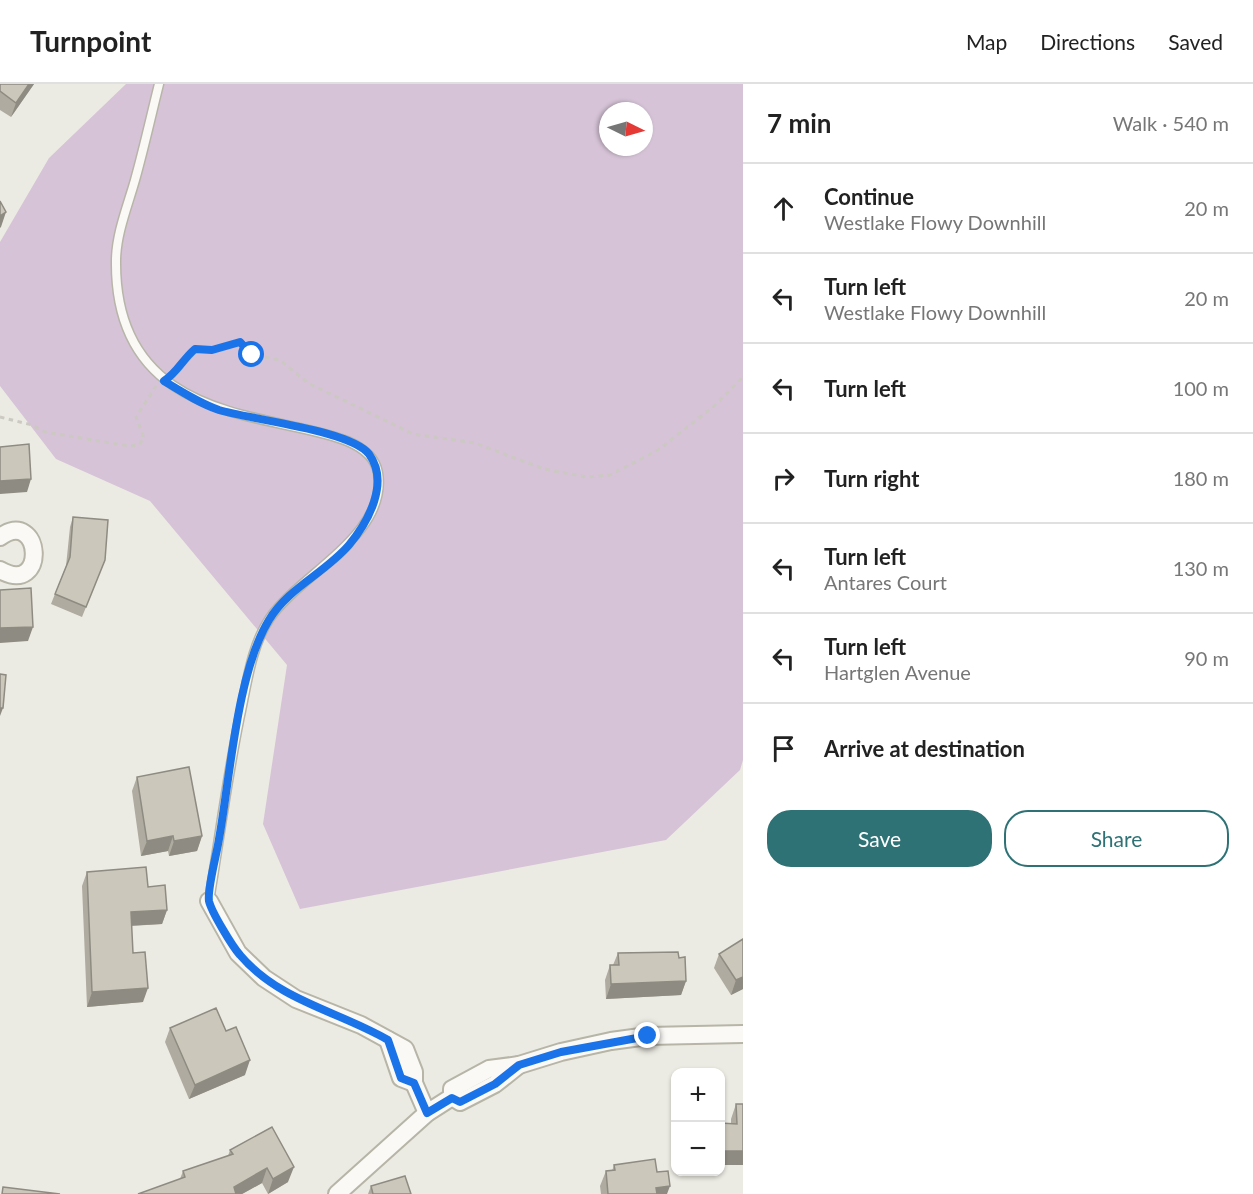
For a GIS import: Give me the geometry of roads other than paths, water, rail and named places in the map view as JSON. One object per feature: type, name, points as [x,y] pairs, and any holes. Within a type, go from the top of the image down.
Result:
[{"type":"street","points":[[0,537],[12,532],[25,535],[31,540],[36,552],[32,566],[27,571],[13,575],[0,570]]},
{"type":"street","points":[[209,901],[238,952],[264,978],[296,999],[361,1025],[388,1040],[401,1078],[414,1083],[427,1113]]},
{"type":"street","points":[[337,1194],[427,1113],[452,1098],[460,1102],[495,1084],[519,1065],[561,1052],[631,1038],[743,1034]]},
{"type":"lane","points":[[159,84],[116,259],[117,284],[126,322],[135,343],[164,381],[192,399],[218,410],[348,440],[368,453],[377,471],[378,490],[373,506],[348,546],[282,601],[258,641],[236,735],[209,901]]}]
